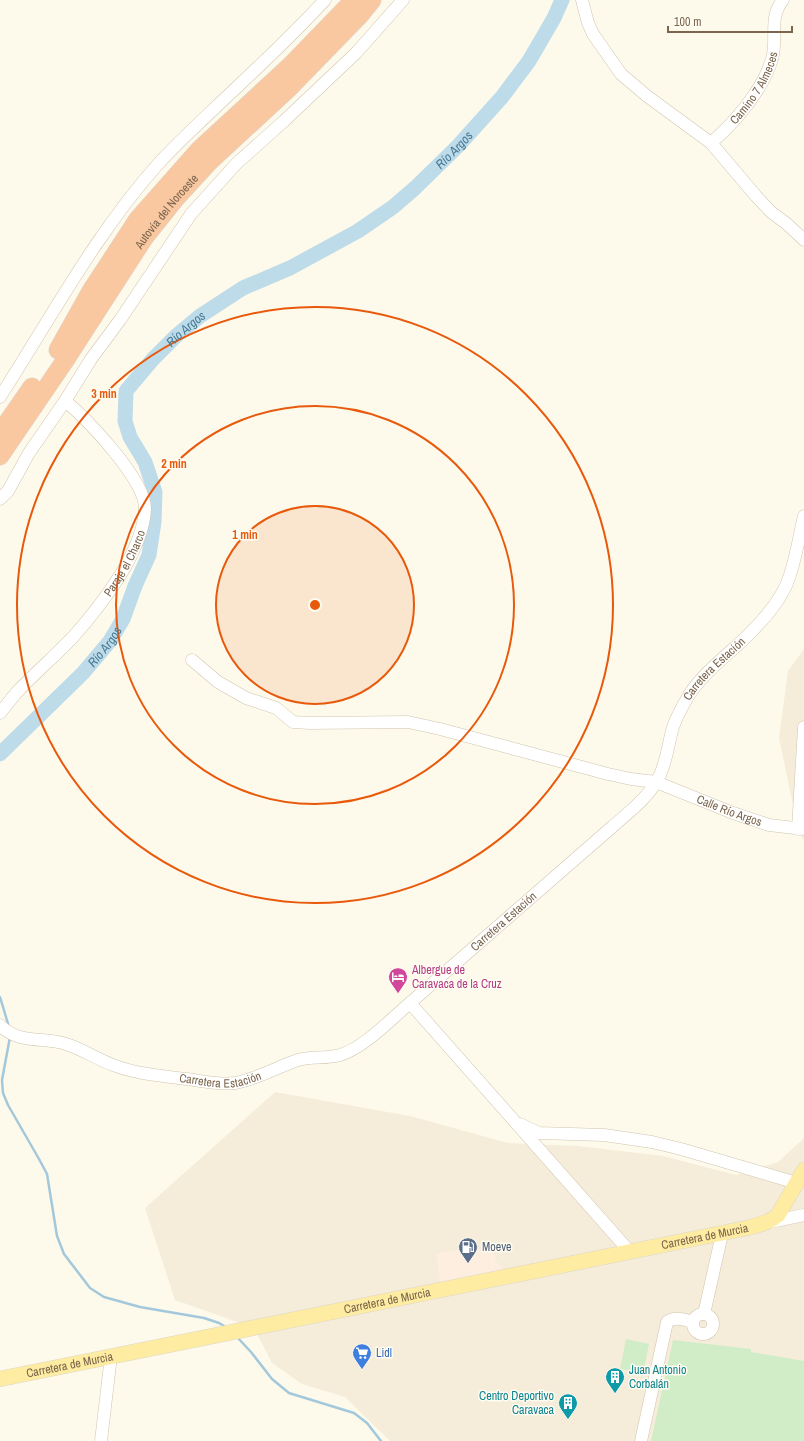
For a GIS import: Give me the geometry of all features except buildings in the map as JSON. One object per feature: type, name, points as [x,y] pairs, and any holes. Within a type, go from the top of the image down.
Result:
[{"type":"highway","name":"Autovía del Noroeste","points":[[0,433],[60,347],[91,291],[138,219],[200,150],[290,66],[354,0]]},
{"type":"highway","name":"Autovía del Noroeste","points":[[0,456],[64,362],[144,238],[176,198],[209,162],[287,90],[360,15],[372,0]]},
{"type":"main road","points":[[769,1221],[778,1215],[800,1177]]},
{"type":"main road","name":"Carretera de Murcia","points":[[0,1378],[722,1234],[769,1221]]},
{"type":"street","points":[[0,397],[80,271],[124,206],[159,163],[277,49],[325,0]]},
{"type":"street","points":[[0,499],[8,491],[29,453],[190,214],[236,164],[356,53],[403,0]]},
{"type":"street","points":[[582,0],[588,23],[593,34],[620,74],[638,89],[712,143],[771,212],[787,224],[804,240]]},
{"type":"street","name":"Camino 7 Almeces","points":[[712,143],[730,127],[739,116],[766,74],[774,49],[774,21],[783,0]]},
{"type":"street","name":"Paraje el Charco","points":[[0,713],[16,693],[73,636],[105,598],[132,557],[142,527],[145,508],[144,499],[133,476],[79,412],[65,401]]},
{"type":"street","name":"Carretera Estación","points":[[0,1025],[17,1036],[43,1039],[65,1044],[115,1066],[137,1072],[202,1081],[234,1083],[254,1078],[275,1068],[301,1059],[332,1057],[350,1051],[382,1027],[410,1003],[634,807],[652,789],[665,763],[673,728],[690,693],[704,676],[756,627],[779,599],[789,580],[804,516]]},
{"type":"street","name":"Calle Río Argos","points":[[192,660],[218,682],[246,698],[276,708],[293,722],[408,722],[440,729],[608,774],[656,782],[746,818],[770,825],[801,829]]},
{"type":"street","points":[[801,829],[804,727]]},
{"type":"street","points":[[410,1003],[630,1252]]},
{"type":"street","points":[[512,1119],[539,1133],[610,1136],[652,1142],[800,1177]]},
{"type":"street","points":[[552,1164],[548,1154],[547,1143],[552,1139],[568,1135]]},
{"type":"street","points":[[786,1202],[788,1213],[791,1215],[800,1216]]},
{"type":"street","points":[[769,1221],[800,1216]]},
{"type":"street","points":[[704,1314],[722,1234]]},
{"type":"street","points":[[704,1314],[710,1317],[712,1323],[710,1331],[704,1334],[698,1332],[694,1328],[693,1322],[697,1316],[704,1314]]},
{"type":"street","points":[[641,1441],[668,1322],[671,1319],[677,1319],[693,1322]]},
{"type":"street","points":[[101,1441],[111,1356]]},
{"type":"shaded area","points":[[804,649],[804,840],[798,829],[779,738],[788,671]]},
{"type":"shaded area","points":[[275,1092],[410,1116],[508,1143],[578,1146],[663,1156],[736,1175],[778,1162],[804,1138],[804,1441],[390,1441],[345,1397],[302,1384],[272,1363],[254,1328],[175,1300],[145,1208]]},
{"type":"shaded area","name":"Moeve","points":[[467,1248],[476,1248],[494,1252],[496,1261],[505,1271],[441,1285],[436,1254]]},
{"type":"green space","points":[[626,1339],[649,1344],[643,1373],[620,1369]]},
{"type":"green space","points":[[673,1340],[751,1349],[751,1352],[804,1361],[804,1441],[651,1441]]},
{"type":"waterway","name":"Río Argos","points":[[0,754],[83,673],[110,641],[123,619],[135,586],[149,555],[154,522],[155,492],[145,462],[130,437],[125,421],[126,391],[153,359],[176,336],[200,316],[243,288],[290,268],[358,231],[393,207],[415,188],[458,146],[502,97],[529,61],[554,18],[562,0]]},
{"type":"waterway","points":[[0,997],[9,1027]]},
{"type":"waterway","points":[[10,1037],[2,1080],[3,1093],[8,1105],[47,1174],[57,1236],[64,1254],[90,1288],[104,1297],[140,1307],[204,1318],[226,1327]]},
{"type":"waterway","points":[[237,1337],[272,1379],[289,1393],[354,1413],[367,1423],[381,1441]]},
{"type":"place","name":"Albergue de Caravaca de la Cruz","points":[[398,994]]},
{"type":"place","name":"Moeve","points":[[468,1264]]},
{"type":"place","name":"Lidl","points":[[362,1370]]},
{"type":"place","name":"Juan Antonio Corbalán","points":[[615,1394]]},
{"type":"place","name":"Centro Deportivo Caravaca","points":[[568,1420]]}]
